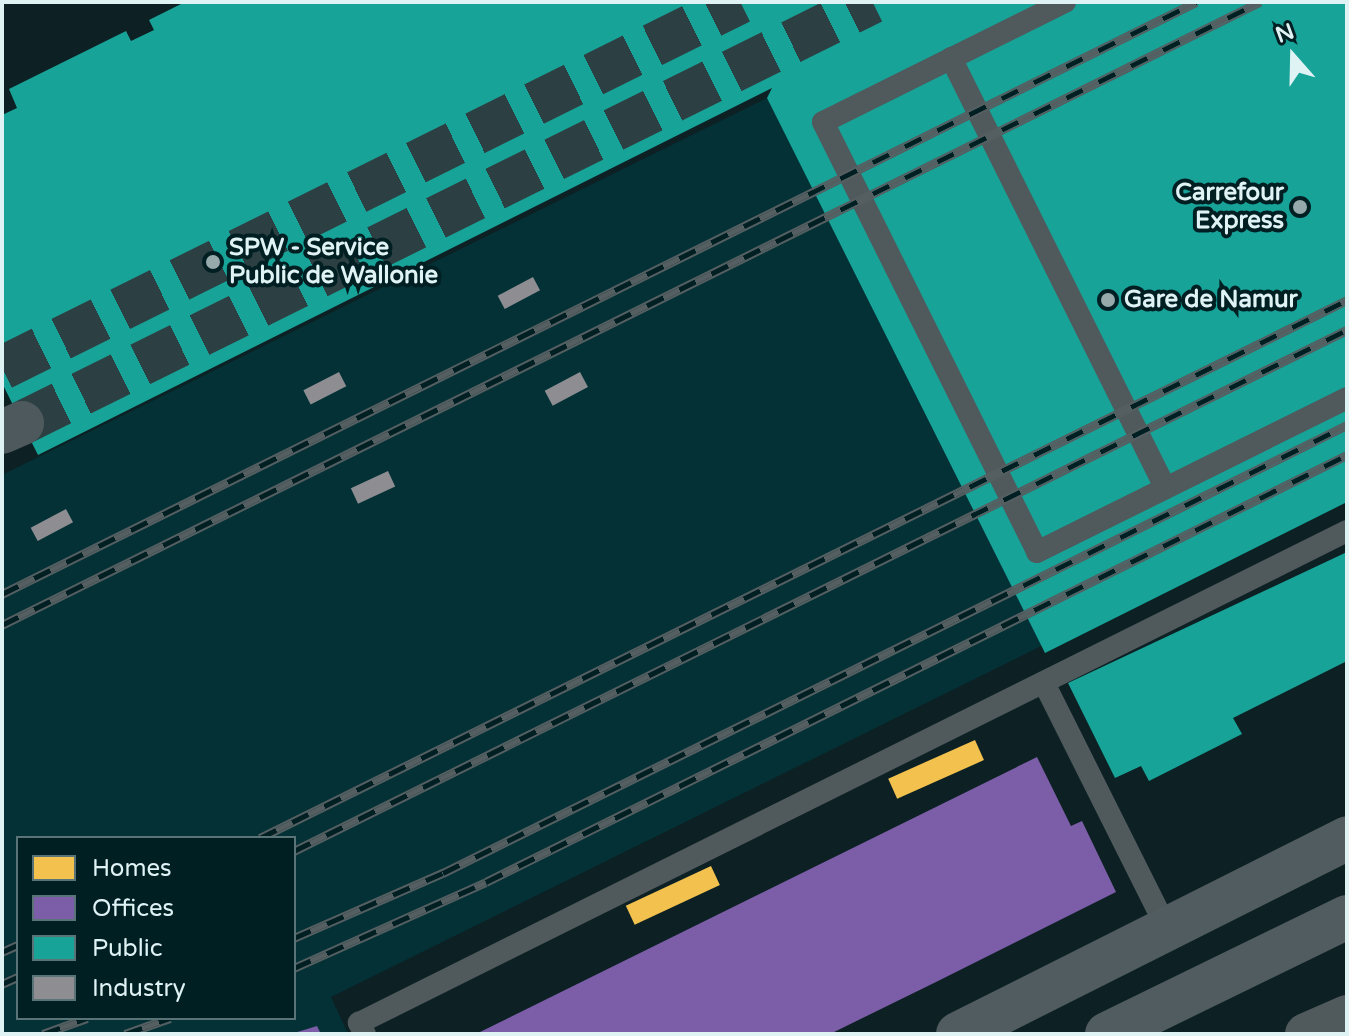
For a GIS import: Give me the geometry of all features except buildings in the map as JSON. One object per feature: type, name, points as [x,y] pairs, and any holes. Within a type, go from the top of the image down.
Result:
[{"type":"main road","points":[[958,1034],[1347,838]]},
{"type":"main road","points":[[1107,1034],[1166,1021],[1347,917]]},
{"type":"street","points":[[1306,1034],[1347,1016]]},
{"type":"lane","points":[[1065,2],[823,122],[1037,552],[1347,398]]},
{"type":"lane","points":[[951,58],[1165,488]]},
{"type":"lane","points":[[365,1034],[359,1023],[1347,531]]},
{"type":"lane","points":[[1044,683],[1167,929]]},
{"type":"shaded area","points":[[767,98],[1347,495],[331,997],[348,1034],[2,1034],[2,475]]},
{"type":"tunnel","points":[[2,368],[740,2]]},
{"type":"tunnel","points":[[22,423],[872,2]]},
{"type":"railway","points":[[2,594],[1196,2]]},
{"type":"railway","points":[[2,625],[1260,2]]},
{"type":"railway","points":[[264,836],[1347,300]]},
{"type":"railway","points":[[296,850],[1347,330]]},
{"type":"railway","points":[[296,937],[443,873],[1347,425]]},
{"type":"railway","points":[[296,967],[486,882],[1347,455]]},
{"type":"railway","points":[[2,952],[16,946]]},
{"type":"railway","points":[[2,984],[16,978]]},
{"type":"railway","points":[[43,1034],[82,1020]]},
{"type":"railway","points":[[125,1034],[164,1020]]},
{"type":"place","name":"Carrefour Express","points":[[1300,207]]},
{"type":"place","name":"SPW - Service Public de Wallonie","points":[[213,262]]},
{"type":"place","name":"Gare de Namur","points":[[1108,300]]}]
